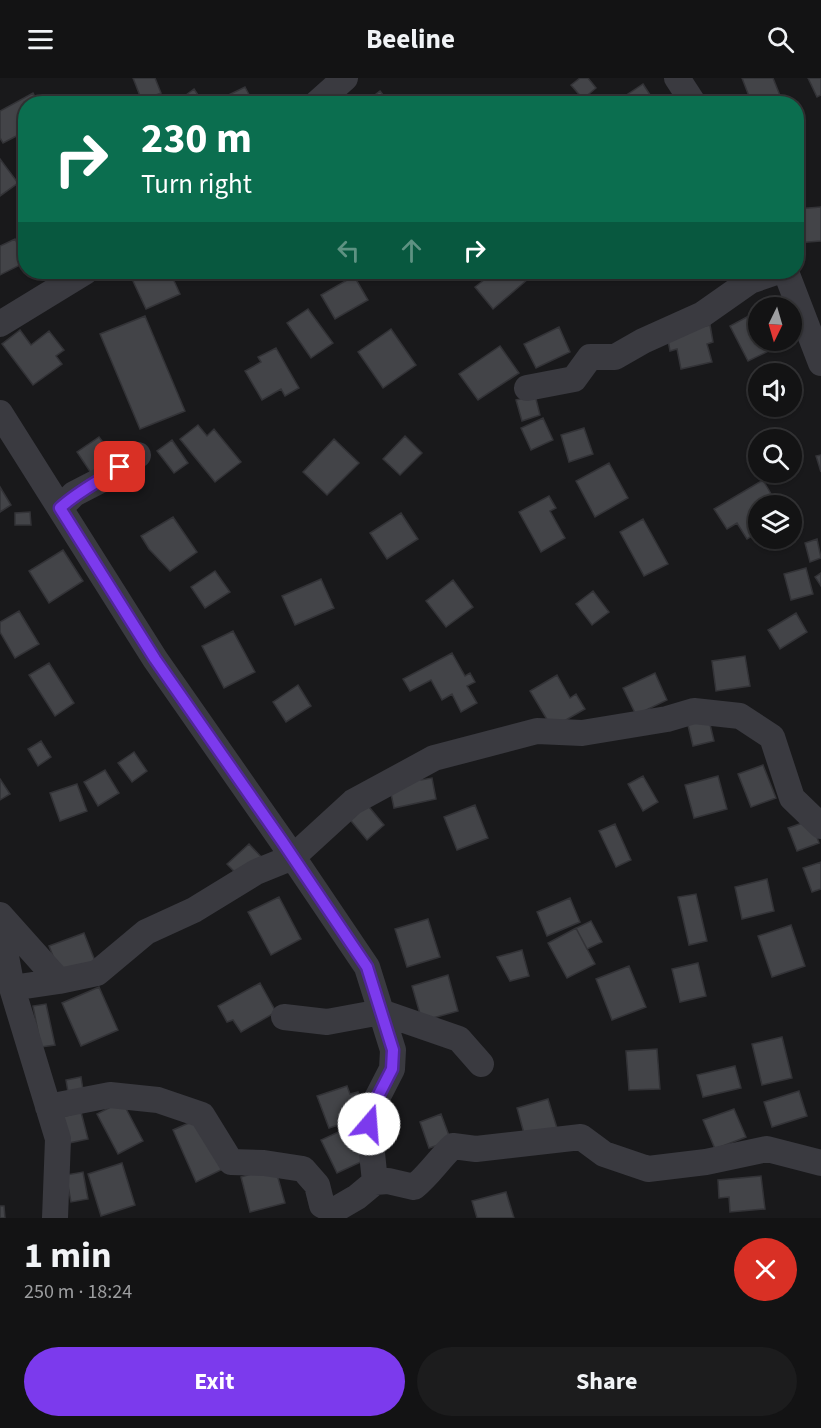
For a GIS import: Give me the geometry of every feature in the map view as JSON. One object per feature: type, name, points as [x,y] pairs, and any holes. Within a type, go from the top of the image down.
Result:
[{"type":"street","points":[[325,96],[345,78]]},
{"type":"street","points":[[677,78],[689,96]]},
{"type":"street","points":[[0,324],[74,279]]},
{"type":"street","points":[[527,388],[574,379],[590,357],[615,357],[703,314],[756,279]]},
{"type":"street","points":[[789,279],[821,363]]},
{"type":"street","points":[[0,413],[155,659],[367,967],[393,1050],[392,1069],[373,1106],[369,1124],[375,1182]]},
{"type":"street","points":[[60,508],[74,494],[103,479],[138,455]]},
{"type":"street","points":[[12,988],[97,973],[146,932],[194,910],[256,872],[293,857],[353,802],[434,758],[537,731],[582,733],[667,719],[694,711],[740,716],[772,737],[792,798],[821,826]]},
{"type":"street","points":[[0,915],[59,981]]},
{"type":"street","points":[[0,925],[12,988],[58,1139],[56,1218]]},
{"type":"street","points":[[284,1017],[327,1022],[381,1012],[459,1039],[481,1064]]},
{"type":"street","points":[[48,1107],[110,1095],[158,1101],[202,1115],[231,1162],[264,1163],[303,1169],[317,1185],[322,1205],[333,1211],[357,1197],[375,1182],[388,1181],[414,1187],[453,1146],[476,1149],[581,1137],[604,1154],[648,1169],[706,1162],[767,1149],[821,1162]]},
{"type":"building","points":[[133,78],[155,78],[161,93],[154,96],[140,96]]},
{"type":"building","points":[[580,78],[588,78],[596,88],[587,96],[580,96],[571,85]]},
{"type":"building","points":[[742,78],[773,78],[780,96],[749,96]]},
{"type":"building","points":[[808,78],[821,78],[821,95],[817,97]]},
{"type":"building","points":[[643,84],[651,96],[625,96]]},
{"type":"building","points":[[245,87],[250,96],[226,96]]},
{"type":"building","points":[[194,89],[199,96],[185,96]]},
{"type":"building","points":[[380,91],[384,96],[373,96]]},
{"type":"building","points":[[18,101],[18,135],[3,143],[0,138],[0,111]]},
{"type":"building","points":[[0,159],[18,183],[0,196]]},
{"type":"building","points":[[821,207],[821,241],[804,242],[804,208]]},
{"type":"building","points":[[15,239],[18,245],[18,266],[0,275],[0,246]]},
{"type":"building","points":[[132,279],[173,279],[180,294],[146,309]]},
{"type":"building","points":[[349,279],[356,279],[368,300],[335,319],[321,295]]},
{"type":"building","points":[[485,279],[528,279],[493,309],[475,287]]},
{"type":"building","points":[[308,309],[333,343],[311,358],[287,323]]},
{"type":"building","points":[[145,316],[185,411],[140,429],[100,334]]},
{"type":"building","points":[[748,316],[748,351],[769,351],[748,361],[730,326]]},
{"type":"building","points":[[710,325],[713,342],[707,344],[712,362],[681,369],[677,349],[670,351],[667,335]]},
{"type":"building","points":[[559,327],[570,352],[536,368],[524,344]]},
{"type":"building","points":[[391,329],[416,365],[383,388],[358,352]]},
{"type":"building","points":[[20,330],[31,345],[49,331],[64,350],[56,356],[62,364],[33,385],[2,344]]},
{"type":"building","points":[[500,346],[519,373],[478,400],[459,374]]},
{"type":"building","points":[[276,348],[299,388],[285,396],[281,389],[262,400],[245,371],[261,362],[258,357]]},
{"type":"building","points":[[535,395],[540,415],[522,421],[516,400]]},
{"type":"building","points":[[543,418],[553,440],[531,450],[521,428]]},
{"type":"building","points":[[198,425],[207,436],[214,429],[241,462],[215,482],[180,439]]},
{"type":"building","points":[[584,428],[593,454],[569,462],[561,435]]},
{"type":"building","points":[[405,436],[422,453],[400,475],[383,459]]},
{"type":"building","points":[[99,437],[116,460],[93,476],[77,452]]},
{"type":"building","points":[[334,439],[359,463],[327,495],[303,472]]},
{"type":"building","points":[[172,440],[188,463],[174,473],[157,451]]},
{"type":"building","points":[[821,455],[821,472],[816,456]]},
{"type":"building","points":[[609,463],[628,498],[595,517],[576,481]]},
{"type":"building","points":[[758,483],[765,483],[772,495],[748,495],[747,539],[737,523],[727,529],[714,509]]},
{"type":"building","points":[[0,487],[11,505],[0,512]]},
{"type":"building","points":[[549,496],[556,508],[550,511],[565,538],[541,552],[519,512]]},
{"type":"building","points":[[30,512],[31,525],[15,525],[15,513]]},
{"type":"building","points":[[401,513],[418,539],[387,559],[370,533]]},
{"type":"building","points":[[173,517],[197,552],[170,571],[149,549],[141,536]]},
{"type":"building","points":[[643,519],[668,564],[644,576],[620,532]]},
{"type":"building","points":[[817,539],[821,558],[810,562],[805,543]]},
{"type":"building","points":[[63,550],[83,581],[49,603],[29,571]]},
{"type":"building","points":[[806,568],[813,594],[791,600],[784,574]]},
{"type":"building","points":[[215,571],[230,592],[205,608],[191,587]]},
{"type":"building","points":[[821,573],[821,586],[815,577]]},
{"type":"building","points":[[321,579],[334,608],[295,625],[282,596]]},
{"type":"building","points":[[453,580],[473,607],[446,627],[426,601]]},
{"type":"building","points":[[593,591],[609,612],[592,625],[576,604]]},
{"type":"building","points":[[19,611],[39,644],[15,658],[0,632],[0,622]]},
{"type":"building","points":[[796,613],[807,632],[780,649],[768,630]]},
{"type":"building","points":[[233,631],[255,672],[224,688],[202,646]]},
{"type":"building","points":[[452,653],[465,676],[470,673],[475,682],[467,686],[477,703],[461,712],[452,694],[442,700],[431,680],[410,691],[403,679]]},
{"type":"building","points":[[745,656],[750,686],[716,691],[712,661]]},
{"type":"building","points":[[49,663],[74,703],[55,716],[29,675]]},
{"type":"building","points":[[655,673],[667,700],[636,715],[623,688]]},
{"type":"building","points":[[557,675],[570,698],[576,694],[585,709],[552,728],[530,691]]},
{"type":"building","points":[[298,685],[311,706],[286,722],[273,702]]},
{"type":"building","points":[[708,716],[714,741],[693,746],[687,721]]},
{"type":"building","points":[[41,741],[51,757],[38,766],[28,749]]},
{"type":"building","points":[[134,752],[147,771],[132,782],[118,763]]},
{"type":"building","points":[[763,765],[776,798],[751,807],[738,774]]},
{"type":"building","points":[[105,770],[119,793],[98,806],[84,782]]},
{"type":"building","points":[[418,774],[421,780],[432,778],[436,799],[394,808],[390,789]]},
{"type":"building","points":[[643,776],[658,802],[643,811],[628,784]]},
{"type":"building","points":[[718,776],[727,809],[694,818],[685,785]]},
{"type":"building","points":[[0,779],[10,794],[0,800]]},
{"type":"building","points":[[77,784],[87,811],[60,821],[50,793]]},
{"type":"building","points":[[365,802],[384,825],[367,840],[347,816]]},
{"type":"building","points":[[475,805],[488,838],[457,850],[444,817]]},
{"type":"building","points":[[811,820],[819,843],[797,851],[788,828]]},
{"type":"building","points":[[615,824],[631,860],[616,867],[599,831]]},
{"type":"building","points":[[249,844],[271,867],[249,887],[227,864]]},
{"type":"building","points":[[821,862],[821,889],[812,892],[803,868]]},
{"type":"building","points":[[767,879],[774,911],[742,919],[735,887]]},
{"type":"building","points":[[696,894],[707,941],[689,945],[678,897]]},
{"type":"building","points":[[279,897],[301,939],[271,955],[248,912]]},
{"type":"building","points":[[570,898],[580,922],[547,936],[537,912]]},
{"type":"building","points":[[428,919],[440,957],[407,967],[395,929]]},
{"type":"building","points":[[591,921],[602,942],[587,949],[576,928]]},
{"type":"building","points":[[791,925],[805,966],[772,977],[758,936]]},
{"type":"building","points":[[576,928],[595,964],[567,978],[548,943]]},
{"type":"building","points":[[84,933],[97,966],[62,979],[49,946]]},
{"type":"building","points":[[522,950],[529,976],[510,981],[497,957]]},
{"type":"building","points":[[698,963],[706,996],[680,1002],[672,969]]},
{"type":"building","points":[[629,966],[646,1007],[612,1020],[596,979]]},
{"type":"building","points":[[448,975],[458,1011],[422,1021],[412,986]]},
{"type":"building","points":[[260,983],[276,1012],[241,1032],[233,1020],[227,1022],[218,1006]]},
{"type":"building","points":[[99,987],[118,1030],[81,1046],[62,1003]]},
{"type":"building","points":[[46,1004],[55,1045],[41,1047],[33,1006]]},
{"type":"building","points":[[782,1037],[792,1078],[762,1085],[752,1044]]},
{"type":"building","points":[[657,1049],[660,1089],[629,1090],[626,1051]]},
{"type":"building","points":[[735,1066],[741,1088],[703,1097],[697,1075]]},
{"type":"building","points":[[81,1077],[84,1096],[69,1098],[66,1080]]},
{"type":"building","points":[[347,1086],[350,1094],[358,1092],[363,1106],[357,1108],[360,1118],[329,1128],[317,1096]]},
{"type":"building","points":[[799,1091],[807,1116],[772,1127],[764,1102]]},
{"type":"building","points":[[548,1099],[557,1128],[525,1137],[517,1108]]},
{"type":"building","points":[[122,1101],[143,1141],[118,1154],[97,1114]]},
{"type":"building","points":[[734,1109],[746,1137],[715,1149],[703,1120]]},
{"type":"building","points":[[81,1112],[88,1139],[69,1143],[62,1117]]},
{"type":"building","points":[[441,1114],[451,1141],[429,1148],[420,1122]]},
{"type":"building","points":[[200,1118],[223,1169],[196,1182],[173,1130]]},
{"type":"building","points":[[347,1128],[363,1161],[337,1173],[321,1140]]},
{"type":"building","points":[[122,1163],[135,1205],[101,1216],[88,1174]]},
{"type":"building","points":[[275,1167],[285,1203],[250,1212],[241,1177]]},
{"type":"building","points":[[83,1172],[88,1199],[71,1202],[66,1175]]},
{"type":"building","points":[[761,1176],[765,1209],[730,1212],[729,1197],[719,1198],[718,1180]]},
{"type":"building","points":[[506,1192],[514,1218],[477,1218],[472,1201]]},
{"type":"building","points":[[0,1206],[4,1206],[5,1218],[0,1218]]},
{"type":"route","points":[[120,467],[74,494],[60,508],[155,659],[367,967],[393,1050],[392,1069],[373,1106],[369,1124]]}]
